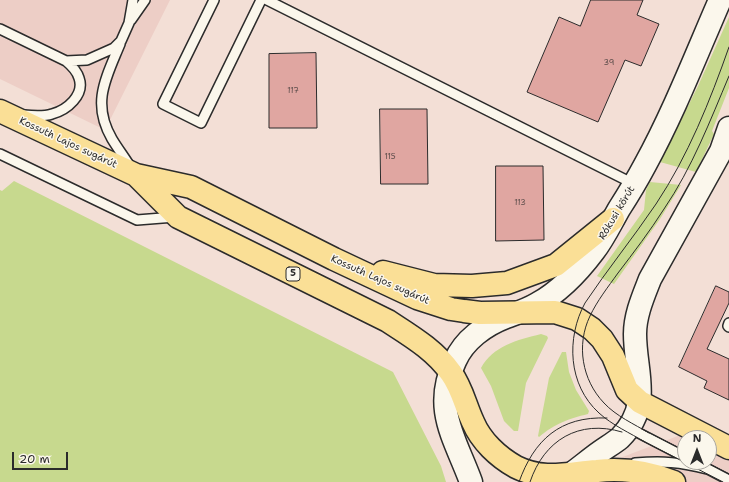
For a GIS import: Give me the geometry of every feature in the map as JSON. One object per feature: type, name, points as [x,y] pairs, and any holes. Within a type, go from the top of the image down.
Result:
[{"type":"main road","name":"Rókusi körút","points":[[471,482],[453,438],[445,409],[446,389],[450,372],[469,340],[492,323],[519,313],[537,304],[563,284],[595,251],[652,152],[720,0]]},
{"type":"main road","name":"Kossuth Lajos sugárút","points":[[3,112],[136,175],[191,187],[334,259],[435,305],[480,313],[555,312],[577,319],[586,324],[602,339],[613,356],[627,390],[640,402],[729,448]]},
{"type":"main road","points":[[569,478],[620,437],[633,419],[640,402],[640,382],[635,333],[637,315],[642,298],[650,279],[725,154],[729,128]]},
{"type":"main road","name":"Kossuth Lajos sugárút","points":[[136,175],[178,217],[388,321],[430,350],[450,372],[462,392],[478,432],[496,453],[506,461],[533,473],[569,478],[596,471],[624,470],[638,472],[674,482]]},
{"type":"main road","points":[[334,259],[434,285],[472,286],[507,283],[556,265],[613,219]]},
{"type":"lane","points":[[129,23],[133,0]]},
{"type":"lane","points":[[136,175],[112,139],[104,121],[101,109],[102,94],[106,79],[121,41],[129,23],[145,0]]},
{"type":"lane","points":[[214,0],[163,104],[201,123],[261,0]]},
{"type":"lane","points":[[267,0],[634,184]]},
{"type":"lane","points":[[0,29],[66,60],[74,68],[79,76],[80,82],[76,98],[63,110],[51,114],[35,116],[3,112]]},
{"type":"lane","points":[[66,60],[77,61],[95,57],[114,48],[121,41]]},
{"type":"lane","points":[[0,154],[137,220],[178,217]]},
{"type":"lane","points":[[729,323],[729,327]]},
{"type":"lane","points":[[627,428],[677,453]]},
{"type":"lane","name":"Kossuth Lajos sugárút","points":[[596,471],[636,463],[677,462]]},
{"type":"lane","name":"Kossuth Lajos sugárút","points":[[711,470],[729,480]]},
{"type":"shaded area","points":[[0,0],[170,0],[105,130],[0,79]]},
{"type":"shaded area","points":[[704,426],[712,430],[694,430]]},
{"type":"shaded area","points":[[717,433],[729,439],[729,482],[557,482],[677,436],[677,470],[717,470]]},
{"type":"green space","points":[[729,17],[729,88],[712,131],[714,134],[696,172],[660,162],[698,86]]},
{"type":"green space","points":[[14,181],[393,372],[441,466],[446,482],[0,482],[0,190],[2,191]]},
{"type":"green space","points":[[650,182],[681,185],[660,219],[614,284],[597,276],[644,210],[646,190]]},
{"type":"green space","points":[[541,334],[547,336],[548,338],[526,383],[518,431],[514,431],[504,421],[491,386],[481,368],[492,354],[506,345]]},
{"type":"green space","points":[[562,352],[566,352],[569,372],[576,390],[589,411],[588,414],[557,425],[539,437],[549,378]]},
{"type":"building","points":[[591,0],[643,0],[637,15],[659,24],[641,66],[625,60],[598,122],[527,92],[559,17],[580,26]]},
{"type":"building","points":[[316,53],[317,128],[269,128],[269,54]]},
{"type":"building","points":[[380,109],[427,109],[428,184],[381,184]]},
{"type":"building","points":[[496,166],[543,166],[544,240],[496,241]]},
{"type":"building","points":[[716,286],[729,292],[729,303],[707,349],[729,359],[729,400],[704,388],[707,381],[679,367]]},
{"type":"tram line","points":[[645,442],[621,429],[599,413],[589,402],[581,389],[573,361],[575,331],[585,303],[668,186],[706,108],[729,47]]},
{"type":"tram line","points":[[649,433],[625,420],[614,412],[597,394],[586,373],[582,350],[583,339],[590,316],[599,299],[653,225],[674,193],[692,161],[729,76]]},
{"type":"tram line","points":[[519,482],[532,454],[551,434],[562,426],[576,421],[590,418],[607,418]]},
{"type":"tram line","points":[[530,482],[536,467],[544,455],[554,444],[565,436],[591,428],[622,432]]},
{"type":"tram line","points":[[644,430],[677,447]]},
{"type":"tram line","points":[[641,440],[723,482]]},
{"type":"tram line","points":[[717,468],[729,474]]}]
